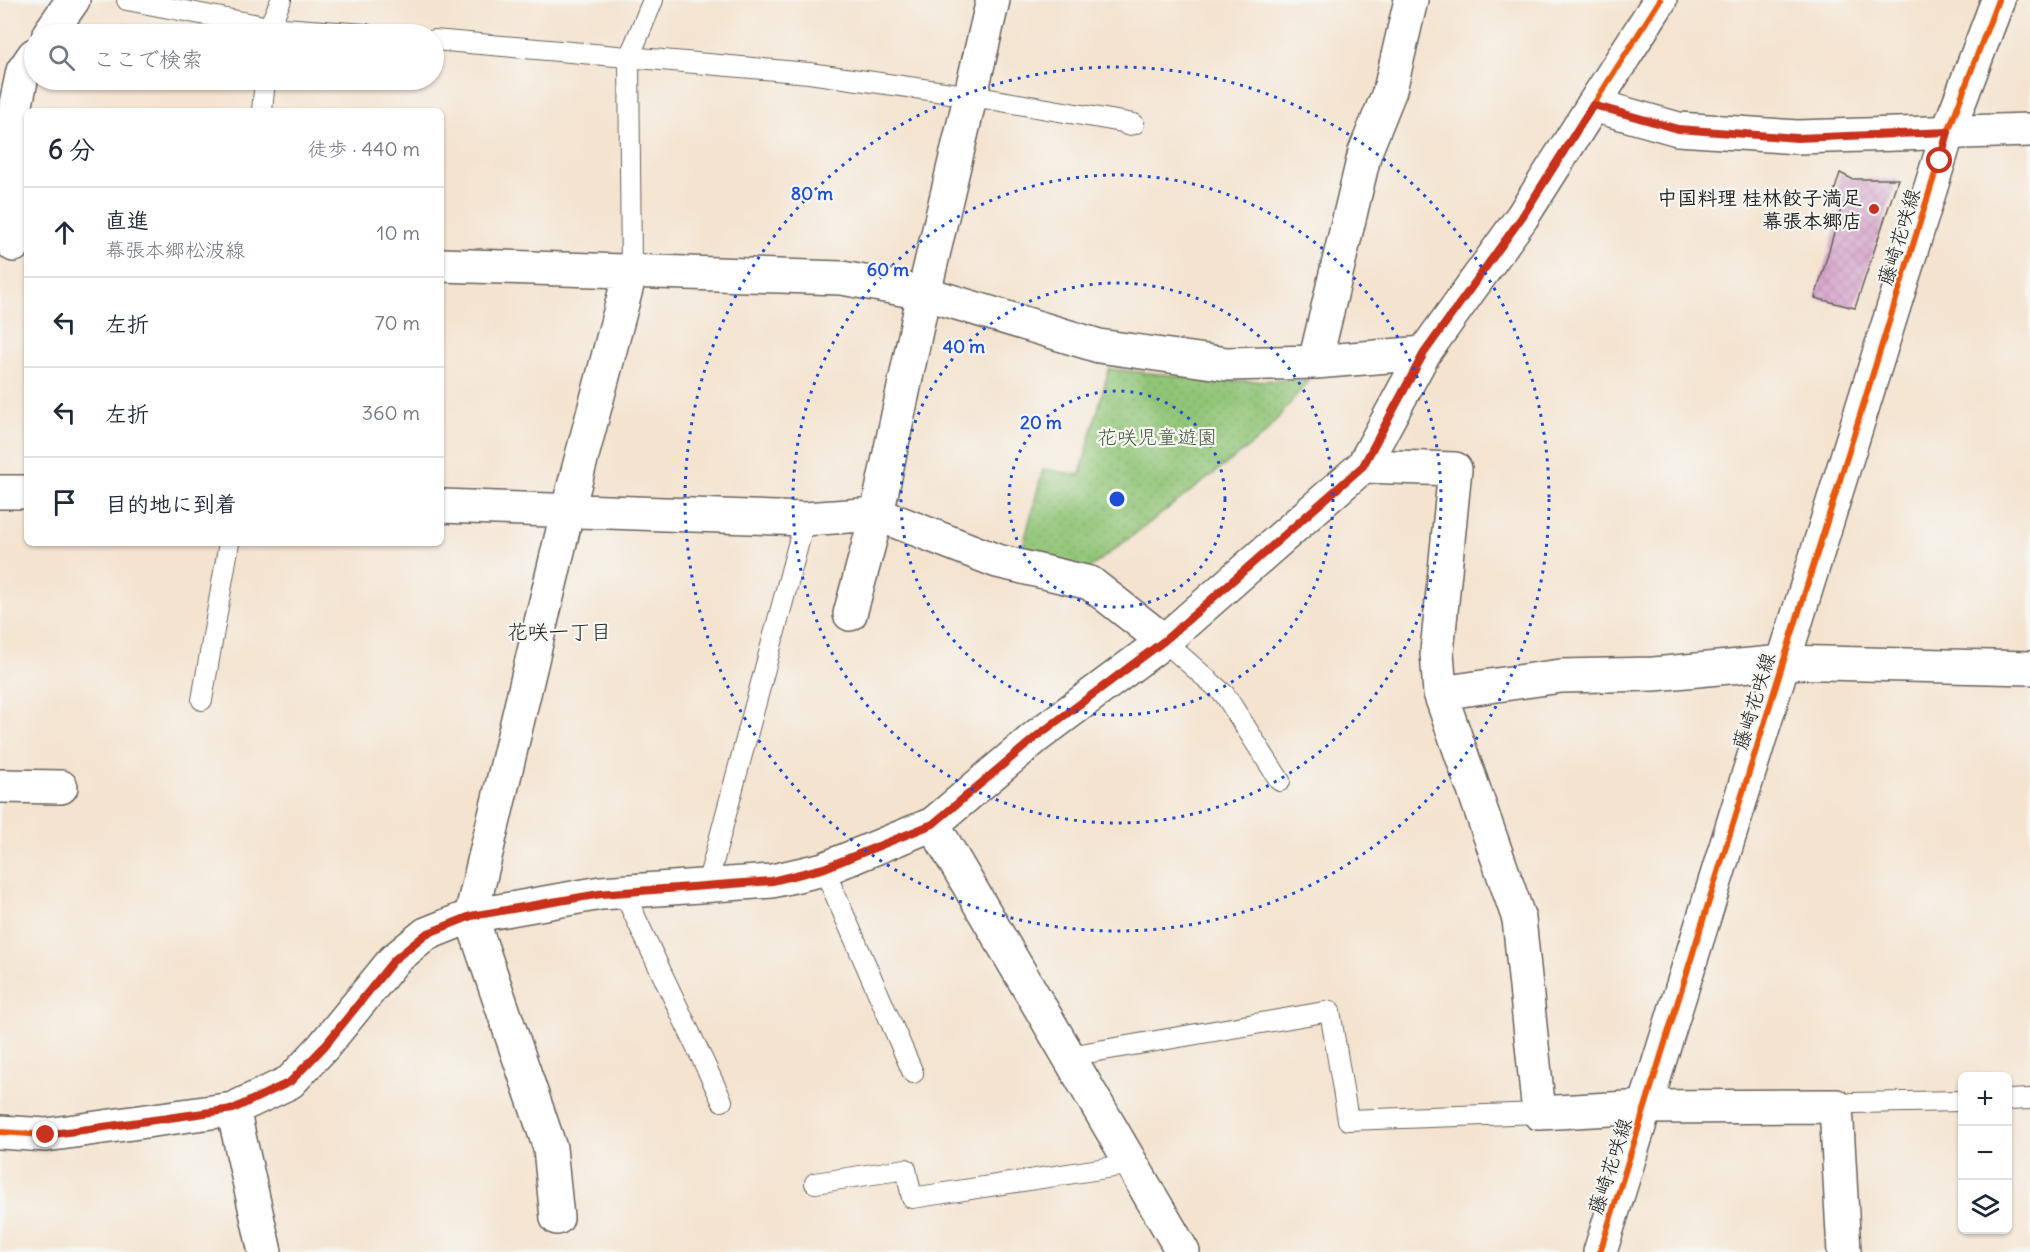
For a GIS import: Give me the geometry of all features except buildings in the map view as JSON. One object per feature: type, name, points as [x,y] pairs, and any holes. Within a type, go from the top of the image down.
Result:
[{"type":"street","points":[[56,24],[73,0]]},
{"type":"street","points":[[850,614],[876,514],[924,293],[993,0]]},
{"type":"street","points":[[1315,362],[1365,152],[1390,90],[1411,0]]},
{"type":"street","points":[[0,1132],[46,1135],[233,1109],[290,1082],[324,1047],[394,960],[426,934],[471,916],[623,891],[772,881],[824,868],[933,824],[1037,736],[1164,641],[1363,466],[1424,353],[1522,217],[1660,0]]},
{"type":"street","name":"藤崎花咲線","points":[[1600,1252],[1944,146],[1998,0]]},
{"type":"street","points":[[14,246],[13,137],[16,104],[24,68]]},
{"type":"street","points":[[1593,105],[1678,129],[1797,138],[1944,146],[2030,130]]},
{"type":"street","points":[[444,265],[842,278],[924,293],[1099,346],[1227,364],[1315,362],[1424,353]]},
{"type":"street","points":[[556,1218],[550,1148],[471,916],[568,510],[631,270]]},
{"type":"street","points":[[1363,466],[1455,469],[1437,652],[1440,693],[1519,919],[1539,1113],[1646,1107],[1836,1106],[1844,1252]]},
{"type":"street","points":[[0,492],[24,492]]},
{"type":"street","points":[[444,506],[805,519],[876,514],[997,561],[1090,583],[1164,641]]},
{"type":"street","points":[[1440,693],[1561,676],[1654,674],[1783,662],[2030,668]]},
{"type":"street","points":[[0,786],[61,787]]},
{"type":"street","points":[[933,824],[1183,1252]]},
{"type":"street","points":[[233,1109],[265,1252]]},
{"type":"lane","points":[[127,0],[237,24]]},
{"type":"lane","points":[[271,24],[280,0]]},
{"type":"lane","points":[[631,270],[629,58],[653,0]]},
{"type":"lane","points":[[444,41],[809,73],[972,96],[1134,124],[1127,125]]},
{"type":"lane","points":[[262,108],[264,90]]},
{"type":"lane","points":[[706,885],[805,519]]},
{"type":"lane","points":[[202,700],[228,546]]},
{"type":"lane","points":[[1164,641],[1225,694],[1281,781]]},
{"type":"lane","points":[[824,868],[913,1072]]},
{"type":"lane","points":[[623,891],[722,1101]]},
{"type":"lane","points":[[1069,1056],[1330,1011],[1348,1120],[1539,1113]]},
{"type":"lane","points":[[2012,1100],[2030,1099]]},
{"type":"lane","points":[[1836,1106],[1958,1101]]},
{"type":"lane","points":[[815,1183],[906,1169],[912,1198],[1132,1164]]},
{"type":"green space","name":"花咲児童遊園","points":[[1109,369],[1229,381],[1309,380],[1263,436],[1086,571],[1020,558],[1043,469],[1080,475]]},
{"type":"cycle path","points":[[0,1132],[46,1135],[233,1109],[290,1082],[323,1047],[394,960],[426,934],[471,916],[601,893],[772,881],[824,869],[933,824],[1037,736],[1164,641],[1363,466],[1424,353],[1522,217],[1660,0]]},
{"type":"cycle path","points":[[1600,1252],[1948,132],[1998,0]]},
{"type":"place","name":"中国料理 桂林餃子満足 幕張本郷店","points":[[1874,209]]},
{"type":"district","name":"花咲一丁目","points":[[559,632]]},
{"type":"route","points":[[46,1135],[233,1109],[290,1082],[324,1047],[394,960],[426,934],[471,916],[601,894],[772,881],[824,868],[933,824],[1037,736],[1164,641],[1363,466],[1424,353],[1522,217],[1593,105],[1678,129],[1797,138],[1948,132],[1940,161]]}]
